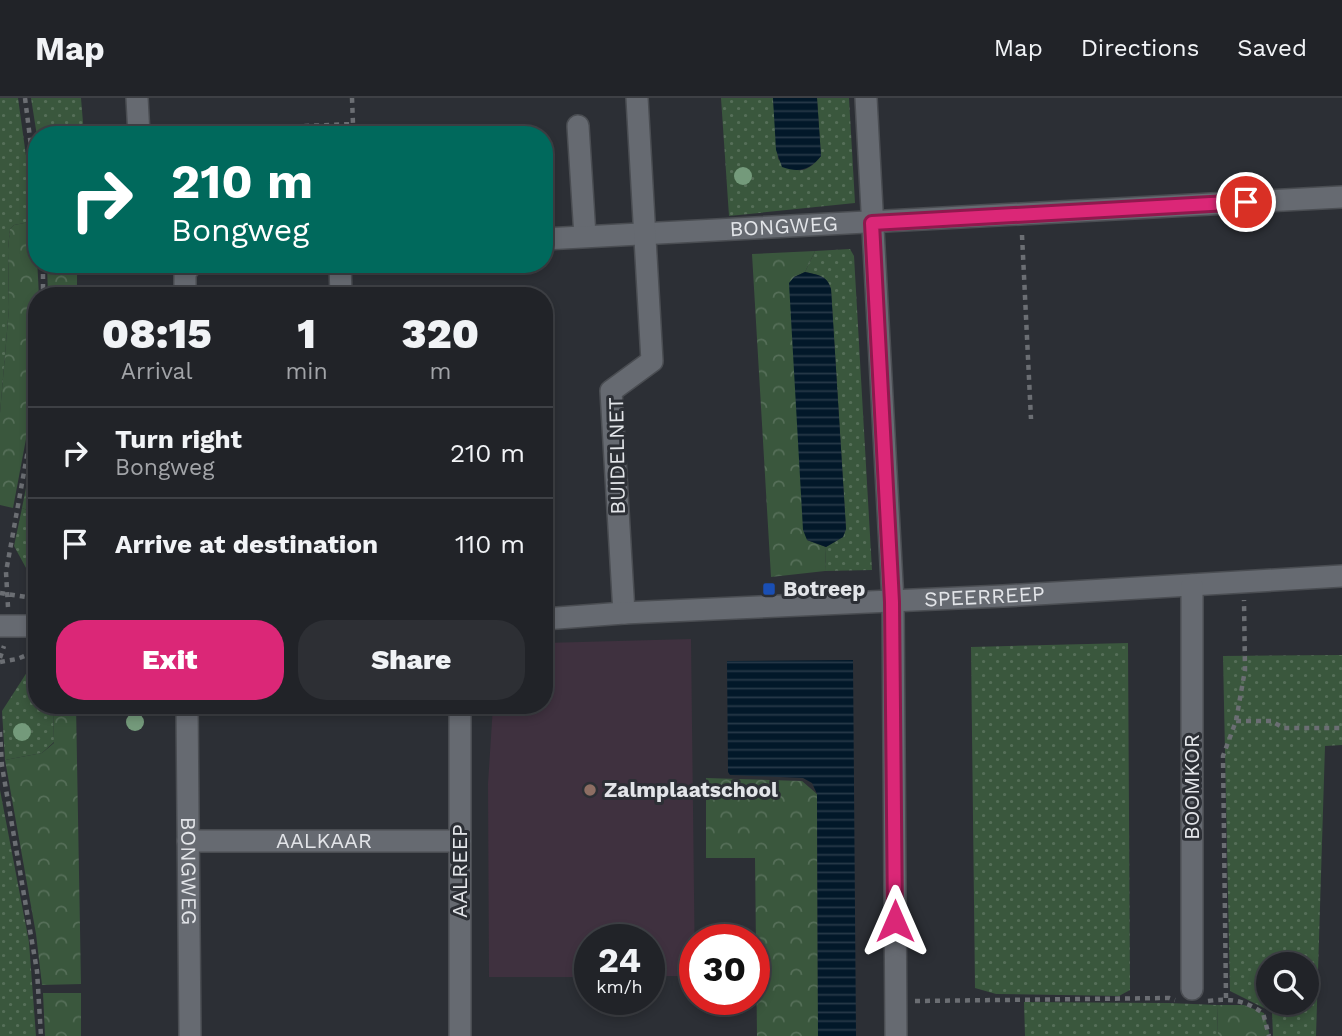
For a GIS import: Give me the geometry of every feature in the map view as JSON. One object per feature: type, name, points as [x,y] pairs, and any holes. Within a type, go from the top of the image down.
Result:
[{"type":"street","points":[[137,98],[139,126]]},
{"type":"street","points":[[637,98],[644,233]]},
{"type":"street","points":[[866,98],[892,602],[896,1036]]},
{"type":"street","points":[[578,126],[585,236]]},
{"type":"street","name":"BONGWEG","points":[[553,238],[1342,197]]},
{"type":"street","name":"BUIDELNET","points":[[624,613],[611,391],[652,361],[644,233]]},
{"type":"street","name":"SPEERREEP","points":[[553,618],[1342,576]]},
{"type":"street","name":"BOOMKOR","points":[[1191,998],[1192,585]]},
{"type":"street","points":[[5,626],[28,626]]},
{"type":"street","name":"BONGWEG","points":[[187,714],[190,1036]]},
{"type":"street","name":"AALREEP","points":[[460,714],[460,1036]]},
{"type":"street","name":"AALKAAR","points":[[188,841],[460,841]]},
{"type":"path","points":[[25,98],[28,126]]},
{"type":"path","points":[[321,126],[353,124],[352,98]]},
{"type":"path","points":[[1021,215],[1031,419]]},
{"type":"path","points":[[28,450],[6,572],[5,626],[0,660],[17,659],[28,655]]},
{"type":"path","points":[[1226,999],[1223,756],[1236,720],[1245,670],[1244,581]]},
{"type":"path","points":[[0,593],[28,600]]},
{"type":"path","points":[[1236,720],[1271,721],[1284,728],[1342,727]]},
{"type":"path","points":[[0,732],[2,766],[37,971],[41,1036]]},
{"type":"path","points":[[896,1001],[1226,999],[1248,1003],[1263,1013],[1269,1036]]},
{"type":"shaded area","points":[[691,639],[694,924],[679,924],[679,976],[665,976],[665,924],[574,924],[574,977],[489,977],[488,784],[492,714],[553,714],[553,643]]},
{"type":"green space","points":[[0,98],[18,98],[28,170],[28,222],[14,225],[10,229],[9,308],[0,413]]},
{"type":"green space","points":[[31,98],[81,98],[83,126],[35,126]]},
{"type":"green space","points":[[721,98],[773,98],[778,159],[790,168],[800,170],[810,167],[821,156],[817,98],[849,98],[855,203],[729,216]]},
{"type":"green space","points":[[28,222],[28,273],[38,273],[39,287],[28,287],[28,428],[13,508],[0,505],[0,413],[9,308],[8,249],[10,229],[14,225]]},
{"type":"green space","points":[[850,249],[854,256],[872,570],[825,571],[826,547],[843,537],[846,529],[831,289],[824,278],[805,272],[815,251]]},
{"type":"green space","points":[[815,251],[805,272],[794,277],[807,540],[826,547],[825,571],[771,577],[752,254]]},
{"type":"green space","points":[[47,273],[77,273],[77,287],[48,287]]},
{"type":"green space","points":[[28,477],[28,510],[22,508]]},
{"type":"green space","points":[[22,508],[28,510],[28,572],[14,546]]},
{"type":"green space","points":[[1128,643],[1130,990],[1119,996],[996,994],[975,988],[971,647]]},
{"type":"green space","points":[[1342,655],[1342,745],[1325,746],[1319,952],[1256,952],[1256,1004],[1230,991],[1223,656]]},
{"type":"green space","points":[[28,671],[28,714],[53,714],[54,742],[42,753],[5,760],[2,711]]},
{"type":"green space","points":[[53,714],[76,714],[81,984],[42,985],[36,934],[5,760],[42,753],[54,743]]},
{"type":"green space","points":[[706,778],[802,781],[817,794],[818,1036],[757,1036],[757,1015],[770,1015],[770,924],[756,924],[755,858],[706,858]]},
{"type":"green space","points":[[0,790],[29,942],[36,1036],[0,1036]]},
{"type":"green space","points":[[43,993],[81,993],[81,1036],[45,1036]]},
{"type":"green space","points":[[1024,1002],[1217,1005],[1218,1036],[1025,1036]]},
{"type":"green space","points":[[1217,1005],[1244,1005],[1256,1010],[1256,1015],[1265,1015],[1270,1036],[1218,1036]]},
{"type":"green space","points":[[1272,1015],[1317,1015],[1316,1036],[1273,1036]]},
{"type":"water","points":[[773,98],[817,98],[821,156],[808,167],[794,170],[782,167],[776,150]]},
{"type":"water","points":[[805,272],[824,278],[831,289],[846,529],[843,537],[826,547],[807,540],[803,530],[789,283],[794,277]]},
{"type":"water","points":[[853,660],[856,1036],[818,1036],[817,794],[812,783],[803,778],[730,775],[727,661]]},
{"type":"place","name":"Botreep","points":[[769,589]]},
{"type":"place","name":"Zalmplaatschool","points":[[590,790]]},
{"type":"route","points":[[895,921],[892,602],[872,223],[1246,202]]}]
